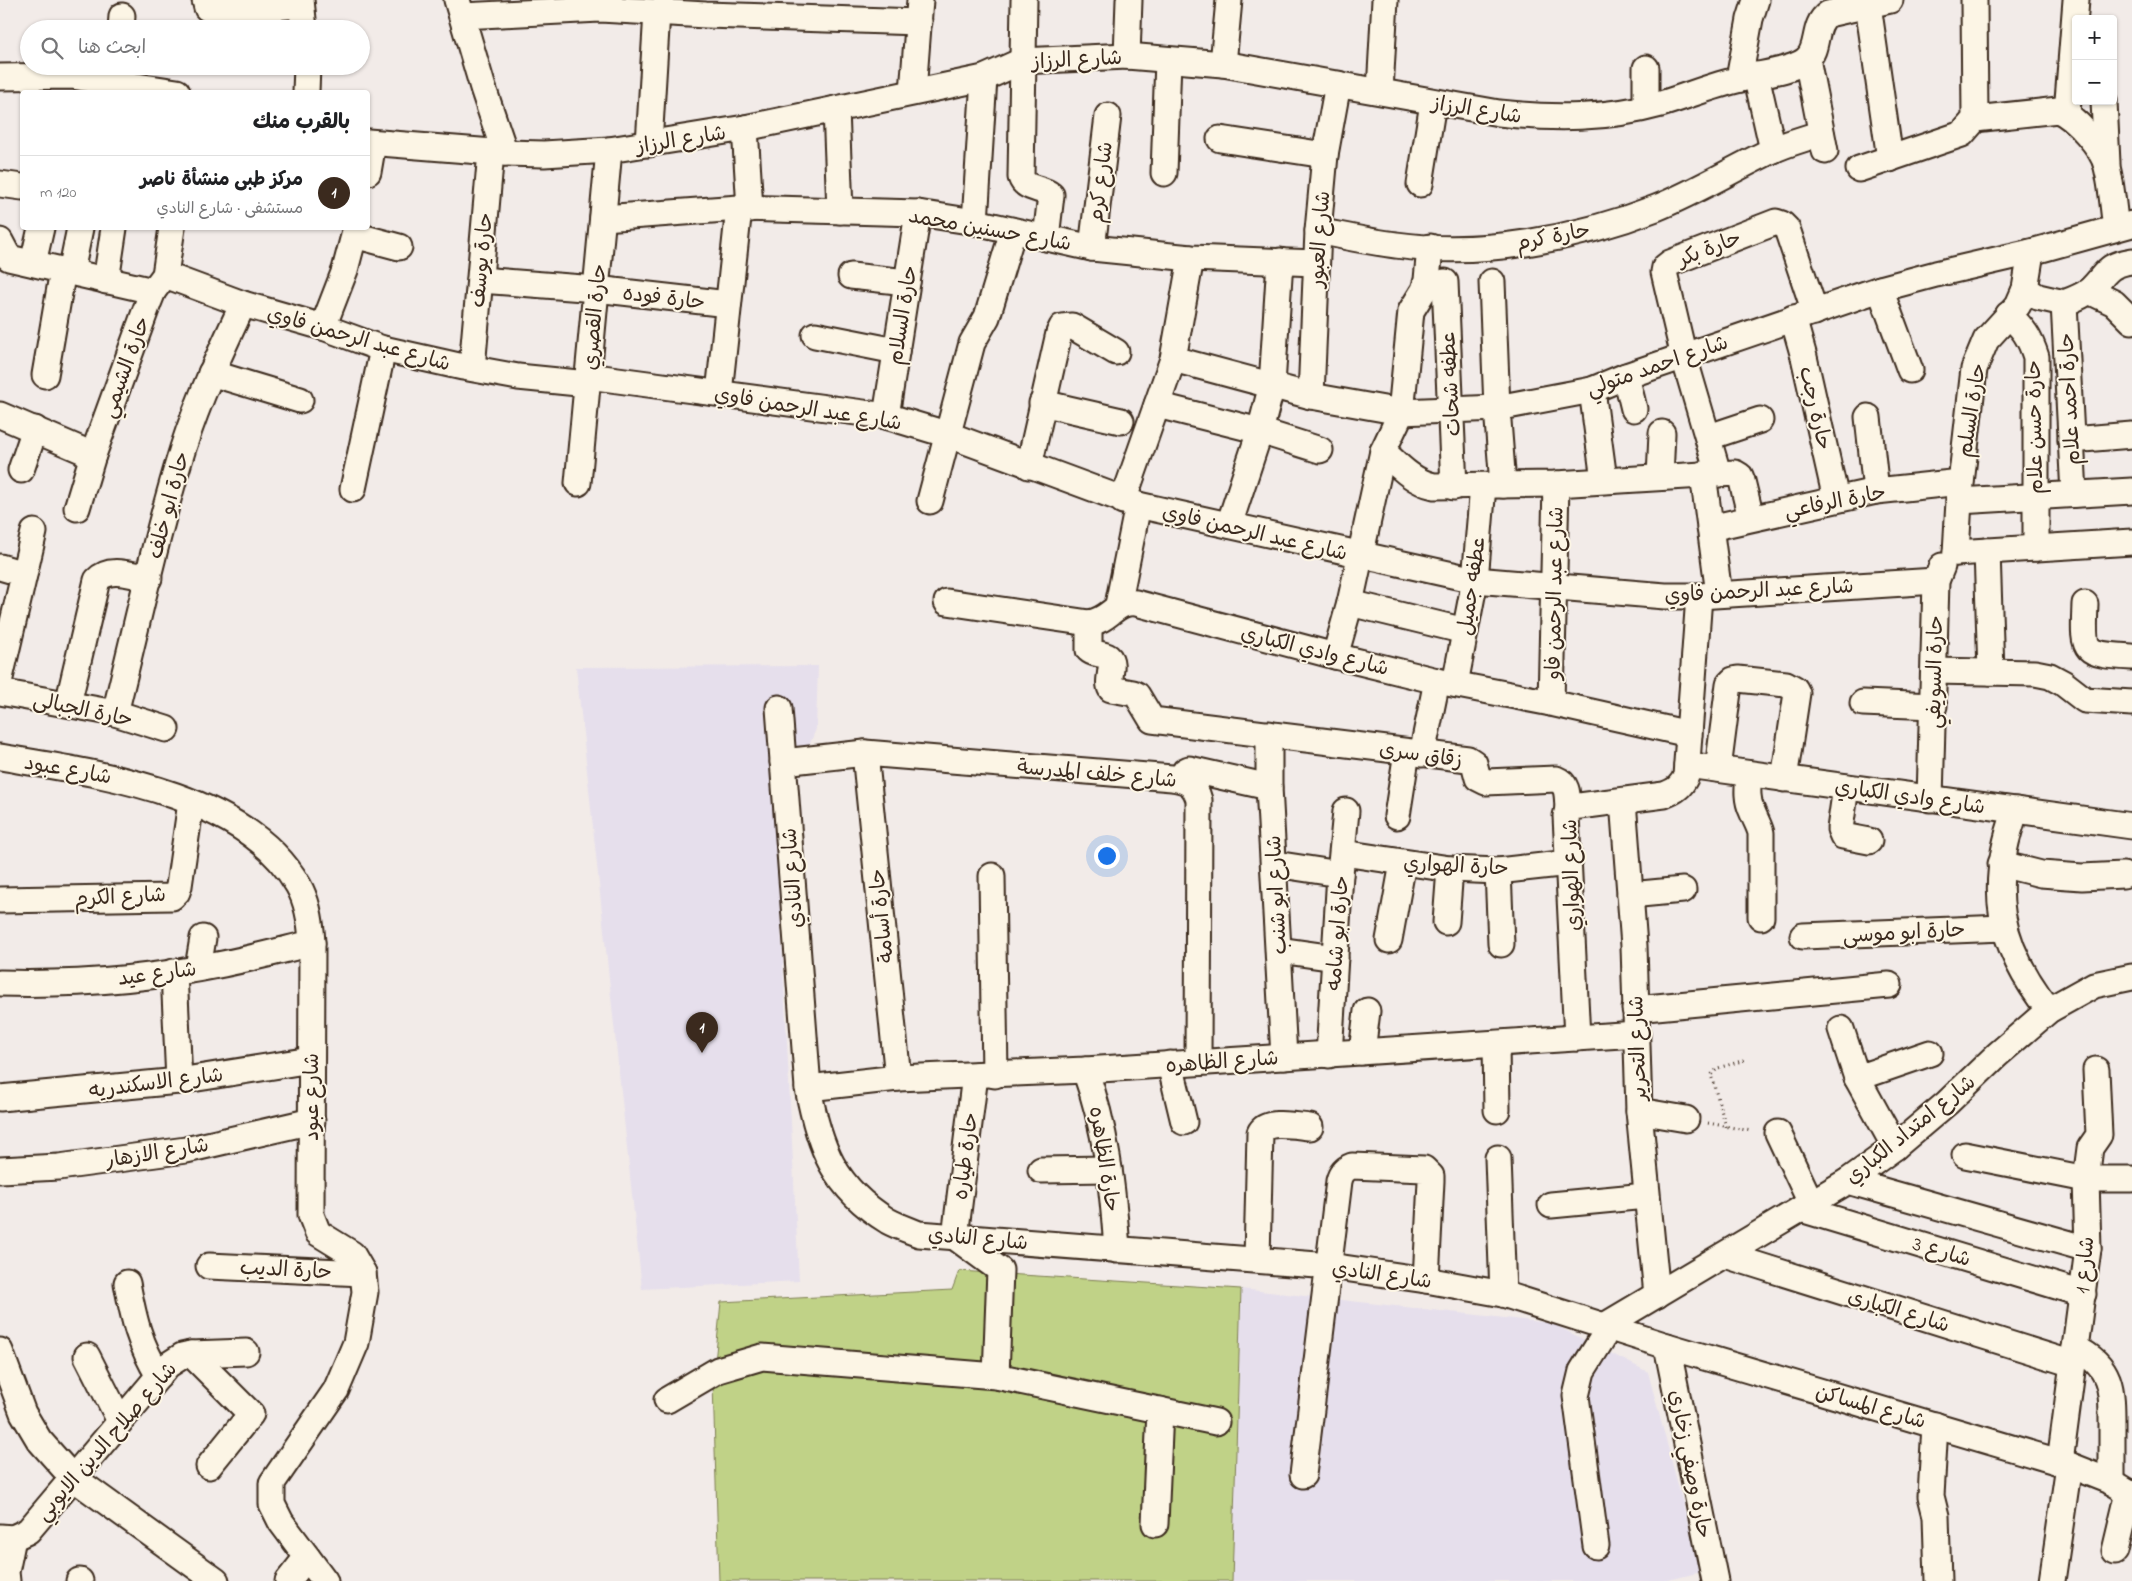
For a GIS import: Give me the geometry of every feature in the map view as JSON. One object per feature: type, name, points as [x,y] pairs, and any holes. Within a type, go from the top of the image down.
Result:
[{"type":"street","points":[[1024,0],[1021,177],[1027,186],[1046,192],[1051,196],[1046,238]]},
{"type":"street","points":[[1127,56],[1129,0]]},
{"type":"street","points":[[1223,64],[1229,0]]},
{"type":"street","points":[[1380,91],[1385,0]]},
{"type":"street","points":[[1756,0],[1750,19],[1748,77],[1774,150]]},
{"type":"street","points":[[1859,169],[1962,134],[1975,119],[1974,0]]},
{"type":"street","points":[[2067,113],[2076,0]]},
{"type":"street","points":[[206,3],[302,11]]},
{"type":"street","points":[[1807,59],[1812,52],[1819,25],[1828,14],[1879,3],[1890,159]]},
{"type":"street","points":[[498,153],[483,88],[459,8],[521,12],[610,5],[657,12],[706,8],[919,11],[913,92]]},
{"type":"street","points":[[649,144],[657,12]]},
{"type":"street","name":"شارع الرزاز","points":[[370,142],[498,153],[544,154],[609,150],[745,128],[984,78],[1022,61],[1127,56],[1223,64],[1380,91],[1434,103],[1540,118],[1581,117],[1622,113],[1646,107],[1748,77],[1797,65],[1807,59]]},
{"type":"street","name":"حارة كرم","points":[[1318,231],[1397,245],[1488,247],[1546,240],[1602,226],[1657,207],[1774,150],[1823,142],[1807,59]]},
{"type":"street","points":[[1164,173],[1168,60]]},
{"type":"street","points":[[1646,68],[1646,107]]},
{"type":"street","points":[[0,77],[94,75]]},
{"type":"street","points":[[118,75],[141,90]]},
{"type":"street","points":[[306,75],[306,90]]},
{"type":"street","points":[[975,222],[984,78]]},
{"type":"street","name":"شارع العبور","points":[[1310,396],[1318,231],[1325,155],[1338,84]]},
{"type":"street","points":[[1420,184],[1434,103]]},
{"type":"street","points":[[2104,105],[2107,166]]},
{"type":"street","points":[[836,108],[840,211]]},
{"type":"street","points":[[1975,119],[2058,110],[2067,113],[2097,147],[2107,166],[2124,226]]},
{"type":"street","name":"شارع كرم","points":[[1092,248],[1108,116]]},
{"type":"street","points":[[719,393],[728,304],[744,208],[745,128]]},
{"type":"street","points":[[1220,139],[1325,155]]},
{"type":"street","name":"حارة القصري","points":[[578,483],[609,150]]},
{"type":"street","name":"حارة يوسف","points":[[472,368],[480,280],[498,153]]},
{"type":"street","points":[[0,184],[20,187]]},
{"type":"street","name":"شارع حسنين محمد","points":[[603,218],[744,208],[918,213],[975,222],[1092,248],[1191,258],[1316,262]]},
{"type":"street","name":"حارة السلام","points":[[886,416],[918,213]]},
{"type":"street","name":"حارة بكر","points":[[1710,528],[1711,474],[1709,437],[1684,357],[1664,272],[1665,267],[1670,263],[1776,222],[1782,224],[1786,229],[1804,315]]},
{"type":"street","name":"شارع احمد متولي","points":[[1173,359],[1310,396],[1401,412],[1497,408],[1592,390],[1626,376],[1880,289],[2031,252],[2124,226]]},
{"type":"street","points":[[33,263],[41,230]]},
{"type":"street","points":[[45,375],[67,272],[79,230]]},
{"type":"street","points":[[106,281],[114,230]]},
{"type":"street","name":"حارة الشيمي","points":[[77,508],[93,455],[159,283],[172,230]]},
{"type":"street","points":[[322,327],[345,270],[355,231],[399,246]]},
{"type":"street","points":[[930,501],[972,343],[987,317],[1013,231]]},
{"type":"street","name":"شارع عبد الرحمن فاوي","points":[[0,241],[9,258],[106,281],[159,283],[243,304],[322,327],[383,349],[472,368],[518,377],[588,380],[719,393],[886,416],[949,435],[1130,503],[1360,556],[1482,567],[1554,587],[1665,596],[1709,596],[1936,581]]},
{"type":"street","points":[[1335,656],[1350,603],[1382,451],[1401,412],[1412,311],[1424,290],[1427,280],[1430,247]]},
{"type":"street","name":"حارة السلم","points":[[1956,553],[1960,491],[1974,369],[1986,340],[2018,305],[2025,289],[2031,252]]},
{"type":"street","points":[[947,602],[1089,623],[1101,621],[1118,605],[1130,503],[1157,405],[1173,359],[1191,258]]},
{"type":"street","points":[[1229,525],[1260,431],[1272,385],[1280,261]]},
{"type":"street","points":[[2025,289],[2038,297],[2064,303],[2089,291],[2107,270],[2117,263],[2132,261]]},
{"type":"street","points":[[851,276],[907,282]]},
{"type":"street","name":"حارة فوده","points":[[480,280],[596,289],[728,304]]},
{"type":"street","name":"عطفه شحات","points":[[1445,282],[1454,487]]},
{"type":"street","name":"عطفه جميل","points":[[1397,816],[1415,753],[1446,683],[1465,632],[1482,567],[1493,486],[1497,408],[1492,282]]},
{"type":"street","points":[[1880,289],[1910,370]]},
{"type":"street","points":[[2089,291],[2114,303],[2132,321]]},
{"type":"street","name":"حارة احمد علام","points":[[2064,303],[2074,494]]},
{"type":"street","name":"حارة ابو خلف","points":[[116,713],[148,578],[184,447],[211,373],[243,304]]},
{"type":"street","name":"حارة حسن علام","points":[[2008,314],[2021,326],[2031,340],[2036,357],[2036,548]]},
{"type":"street","name":"حارة رجب","points":[[1804,315],[1804,357],[1836,499]]},
{"type":"street","points":[[1029,466],[1042,403],[1059,332],[1062,327],[1072,326],[1116,352]]},
{"type":"street","points":[[815,335],[896,351]]},
{"type":"street","points":[[353,489],[383,349]]},
{"type":"street","points":[[211,373],[300,400]]},
{"type":"street","points":[[1626,376],[1634,409]]},
{"type":"street","points":[[1592,390],[1604,480]]},
{"type":"street","points":[[1042,403],[1122,421]]},
{"type":"street","points":[[1157,405],[1260,431],[1320,450]]},
{"type":"street","points":[[0,415],[93,455]]},
{"type":"street","points":[[1868,417],[1876,492]]},
{"type":"street","points":[[1709,437],[1760,420]]},
{"type":"street","points":[[22,470],[35,429]]},
{"type":"street","points":[[1660,476],[1662,433]]},
{"type":"street","points":[[2071,440],[2132,435]]},
{"type":"street","points":[[1382,451],[1411,477],[1425,484],[1454,487],[1556,484],[1660,476],[1735,473],[1740,476],[1751,518]]},
{"type":"street","name":"شارع عبد الرحمن فاو","points":[[1551,703],[1556,484]]},
{"type":"street","name":"حارة الرفاعي","points":[[1710,528],[1836,499],[1876,492],[1960,491],[2035,496],[2132,491]]},
{"type":"street","name":"شارع الهواري","points":[[1577,1038],[1566,816],[1568,809],[1572,807],[1674,792],[1682,785],[1686,776],[1689,734],[1709,596],[1710,528]]},
{"type":"street","points":[[0,678],[34,532]]},
{"type":"street","points":[[1956,553],[2132,542]]},
{"type":"street","points":[[1988,551],[1991,672]]},
{"type":"street","name":"حارة السويفي","points":[[1930,799],[1936,581],[1938,571],[1956,553]]},
{"type":"street","points":[[0,567],[24,574]]},
{"type":"street","points":[[68,704],[97,580],[103,574],[110,571],[148,578]]},
{"type":"street","name":"شارع وادي الكباري","points":[[1118,605],[1136,603],[1335,656],[1446,683],[1551,703],[1689,734]]},
{"type":"street","points":[[1350,603],[1465,632]]},
{"type":"street","points":[[2085,604],[2084,638],[2086,646],[2092,652],[2100,655],[2132,657]]},
{"type":"street","name":"زقاق سرى","points":[[1089,623],[1089,650],[1109,658],[1111,662],[1109,682],[1111,689],[1133,692],[1137,695],[1152,720],[1468,758],[1474,763],[1478,778],[1486,782],[1556,779],[1561,781],[1566,788],[1568,809]]},
{"type":"street","points":[[1934,671],[2035,673],[2050,676],[2063,683],[2085,700],[2132,703]]},
{"type":"street","points":[[1718,769],[1730,684],[1733,680],[1786,684],[1791,685],[1797,693],[1784,778]]},
{"type":"street","name":"حارة الجبالى","points":[[0,692],[116,713],[166,729]]},
{"type":"street","points":[[1863,704],[1934,706]]},
{"type":"street","name":"شارع النادي","points":[[779,708],[808,1088],[823,1150],[840,1178],[862,1203],[889,1222],[920,1234],[1330,1266],[1426,1280],[1503,1294],[1606,1326]]},
{"type":"street","name":"شارع ابو شنب","points":[[1269,734],[1269,787],[1275,864],[1284,1057]]},
{"type":"street","name":"شارع خلف المدرسة","points":[[783,762],[865,753],[1182,779],[1190,783],[1196,789],[1199,800],[1198,1062]]},
{"type":"street","name":"حارة أسامة","points":[[865,753],[898,1078]]},
{"type":"street","name":"شارع عبود","points":[[0,756],[116,777],[191,802],[250,833],[278,856],[299,886],[311,920],[311,1215],[318,1233],[352,1254],[363,1273]]},
{"type":"street","name":"شارع وادي الكباري","points":[[1687,765],[2132,826]]},
{"type":"street","points":[[1182,779],[1185,771],[1189,769],[1269,787]]},
{"type":"street","points":[[1749,774],[1748,795],[1751,810],[1758,820],[1761,833],[1761,918]]},
{"type":"street","points":[[1846,787],[1840,829],[1843,836],[1869,841]]},
{"type":"street","name":"شارع التحرير","points":[[1623,800],[1634,946],[1639,1111],[1657,1295]]},
{"type":"street","name":"شارع الكرم","points":[[0,900],[172,897],[177,892],[179,886],[191,802]]},
{"type":"street","points":[[2016,810],[2006,836],[2001,864],[2000,896],[2004,928],[2014,958],[2030,986],[2050,1010]]},
{"type":"street","name":"حارة ابو شامه","points":[[1328,1055],[1346,811]]},
{"type":"street","points":[[1389,940],[1403,863]]},
{"type":"street","name":"حارة الهواري","points":[[1275,864],[1403,863],[1450,869],[1498,870],[1569,863]]},
{"type":"street","points":[[2001,864],[2041,874],[2082,878],[2123,874]]},
{"type":"street","points":[[1446,922],[1450,869]]},
{"type":"street","points":[[1498,870],[1501,944]]},
{"type":"street","name":"حارة طياره","points":[[956,1236],[985,1075],[992,876]]},
{"type":"street","points":[[1630,895],[1683,890]]},
{"type":"street","name":"حارة ابو موسى","points":[[1803,936],[2004,928]]},
{"type":"street","points":[[198,968],[203,938]]},
{"type":"street","name":"شارع عيد","points":[[0,983],[39,984],[131,978],[222,964],[312,943]]},
{"type":"street","points":[[1279,950],[1334,958]]},
{"type":"street","points":[[174,972],[179,1081]]},
{"type":"street","name":"شارع امتداد الكباري","points":[[1606,1326],[1848,1181],[1895,1147],[1947,1103],[1997,1055],[2050,1010],[2094,985],[2132,977]]},
{"type":"street","points":[[1635,1009],[1889,985]]},
{"type":"street","points":[[1362,1052],[1367,1011]]},
{"type":"street","points":[[1841,1029],[1857,1078],[1895,1147]]},
{"type":"street","name":"شارع الظاهره","points":[[808,1088],[898,1078],[1085,1070],[1637,1034]]},
{"type":"street","points":[[1496,1044],[1497,1110]]},
{"type":"street","points":[[1857,1078],[1930,1053]]},
{"type":"street","name":"شارع الاسكندريه","points":[[0,1098],[179,1081],[311,1060]]},
{"type":"street","points":[[1170,1064],[1184,1122]]},
{"type":"street","name":"حارة الظاهره","points":[[1085,1070],[1098,1105],[1110,1169],[1116,1250]]},
{"type":"street","name":"شارع 1","points":[[2052,1581],[2074,1356],[2088,1249],[2086,1179],[2090,1148],[2099,1135],[2096,1070]]},
{"type":"street","points":[[1639,1111],[1686,1119]]},
{"type":"street","name":"شارع الازهار","points":[[0,1170],[59,1167],[186,1150],[312,1121]]},
{"type":"street","points":[[1257,1259],[1260,1133],[1263,1128],[1269,1125],[1310,1127]]},
{"type":"street","points":[[1778,1133],[1806,1206]]},
{"type":"street","points":[[1964,1156],[2086,1179],[2132,1179]]},
{"type":"street","points":[[1498,1158],[1503,1294]]},
{"type":"street","points":[[1303,1475],[1339,1181],[1341,1174],[1346,1169],[1352,1166],[1424,1168],[1431,1176],[1426,1280]]},
{"type":"street","points":[[1041,1170],[1110,1169]]},
{"type":"street","points":[[1848,1181],[2088,1249]]},
{"type":"street","points":[[1550,1205],[1646,1196]]},
{"type":"street","name":"شارع 3","points":[[1806,1206],[2083,1294]]},
{"type":"street","points":[[956,1236],[1000,1270],[996,1376]]},
{"type":"street","name":"شارع الكبارى","points":[[1724,1255],[2074,1356],[2095,1360],[2106,1373],[2111,1388],[2124,1489],[2115,1551]]},
{"type":"street","name":"حارة الديب","points":[[209,1266],[363,1273]]},
{"type":"street","points":[[325,1581],[281,1522],[272,1504],[272,1483],[336,1390],[356,1343],[365,1292],[363,1273]]},
{"type":"street","points":[[127,1284],[137,1332],[146,1354],[159,1376]]},
{"type":"street","points":[[1596,1546],[1576,1396],[1582,1371],[1602,1339],[1606,1326]]},
{"type":"street","name":"شارع المساكن","points":[[1606,1326],[1667,1346],[2064,1463],[2124,1489]]},
{"type":"street","name":"حارة وصفي زخاري","points":[[1667,1346],[1714,1581]]},
{"type":"street","points":[[0,1351],[22,1413],[39,1440],[72,1477],[216,1581]]},
{"type":"street","name":"شارع صلاح الدين الايوبي","points":[[6,1537],[28,1531],[120,1421],[175,1360],[191,1354],[246,1352]]},
{"type":"street","points":[[191,1354],[251,1414],[209,1466]]},
{"type":"street","points":[[88,1356],[120,1421]]},
{"type":"street","points":[[667,1400],[718,1370],[762,1357],[996,1376],[1216,1422]]},
{"type":"street","points":[[1155,1524],[1160,1410]]},
{"type":"street","points":[[1935,1425],[1931,1496],[1936,1516],[1938,1581]]},
{"type":"street","points":[[6,1537],[7,1581]]},
{"type":"street","points":[[288,1581],[307,1557]]},
{"type":"path","points":[[1726,1127],[1711,1075],[1718,1068],[1745,1060]]},
{"type":"path","points":[[1686,1119],[1751,1131]]},
{"type":"shaded area","points":[[818,666],[816,729],[776,825],[799,1281],[642,1289],[576,667]]},
{"type":"shaded area","points":[[1241,1289],[1551,1323],[1648,1372],[1701,1572],[1665,1581],[1232,1581]]},
{"type":"green space","points":[[959,1271],[1241,1289],[1232,1581],[719,1581],[713,1383],[721,1302],[952,1290]]},
{"type":"place","name":"مركز طبى منشأة ناصر","points":[[702,1053]]}]
